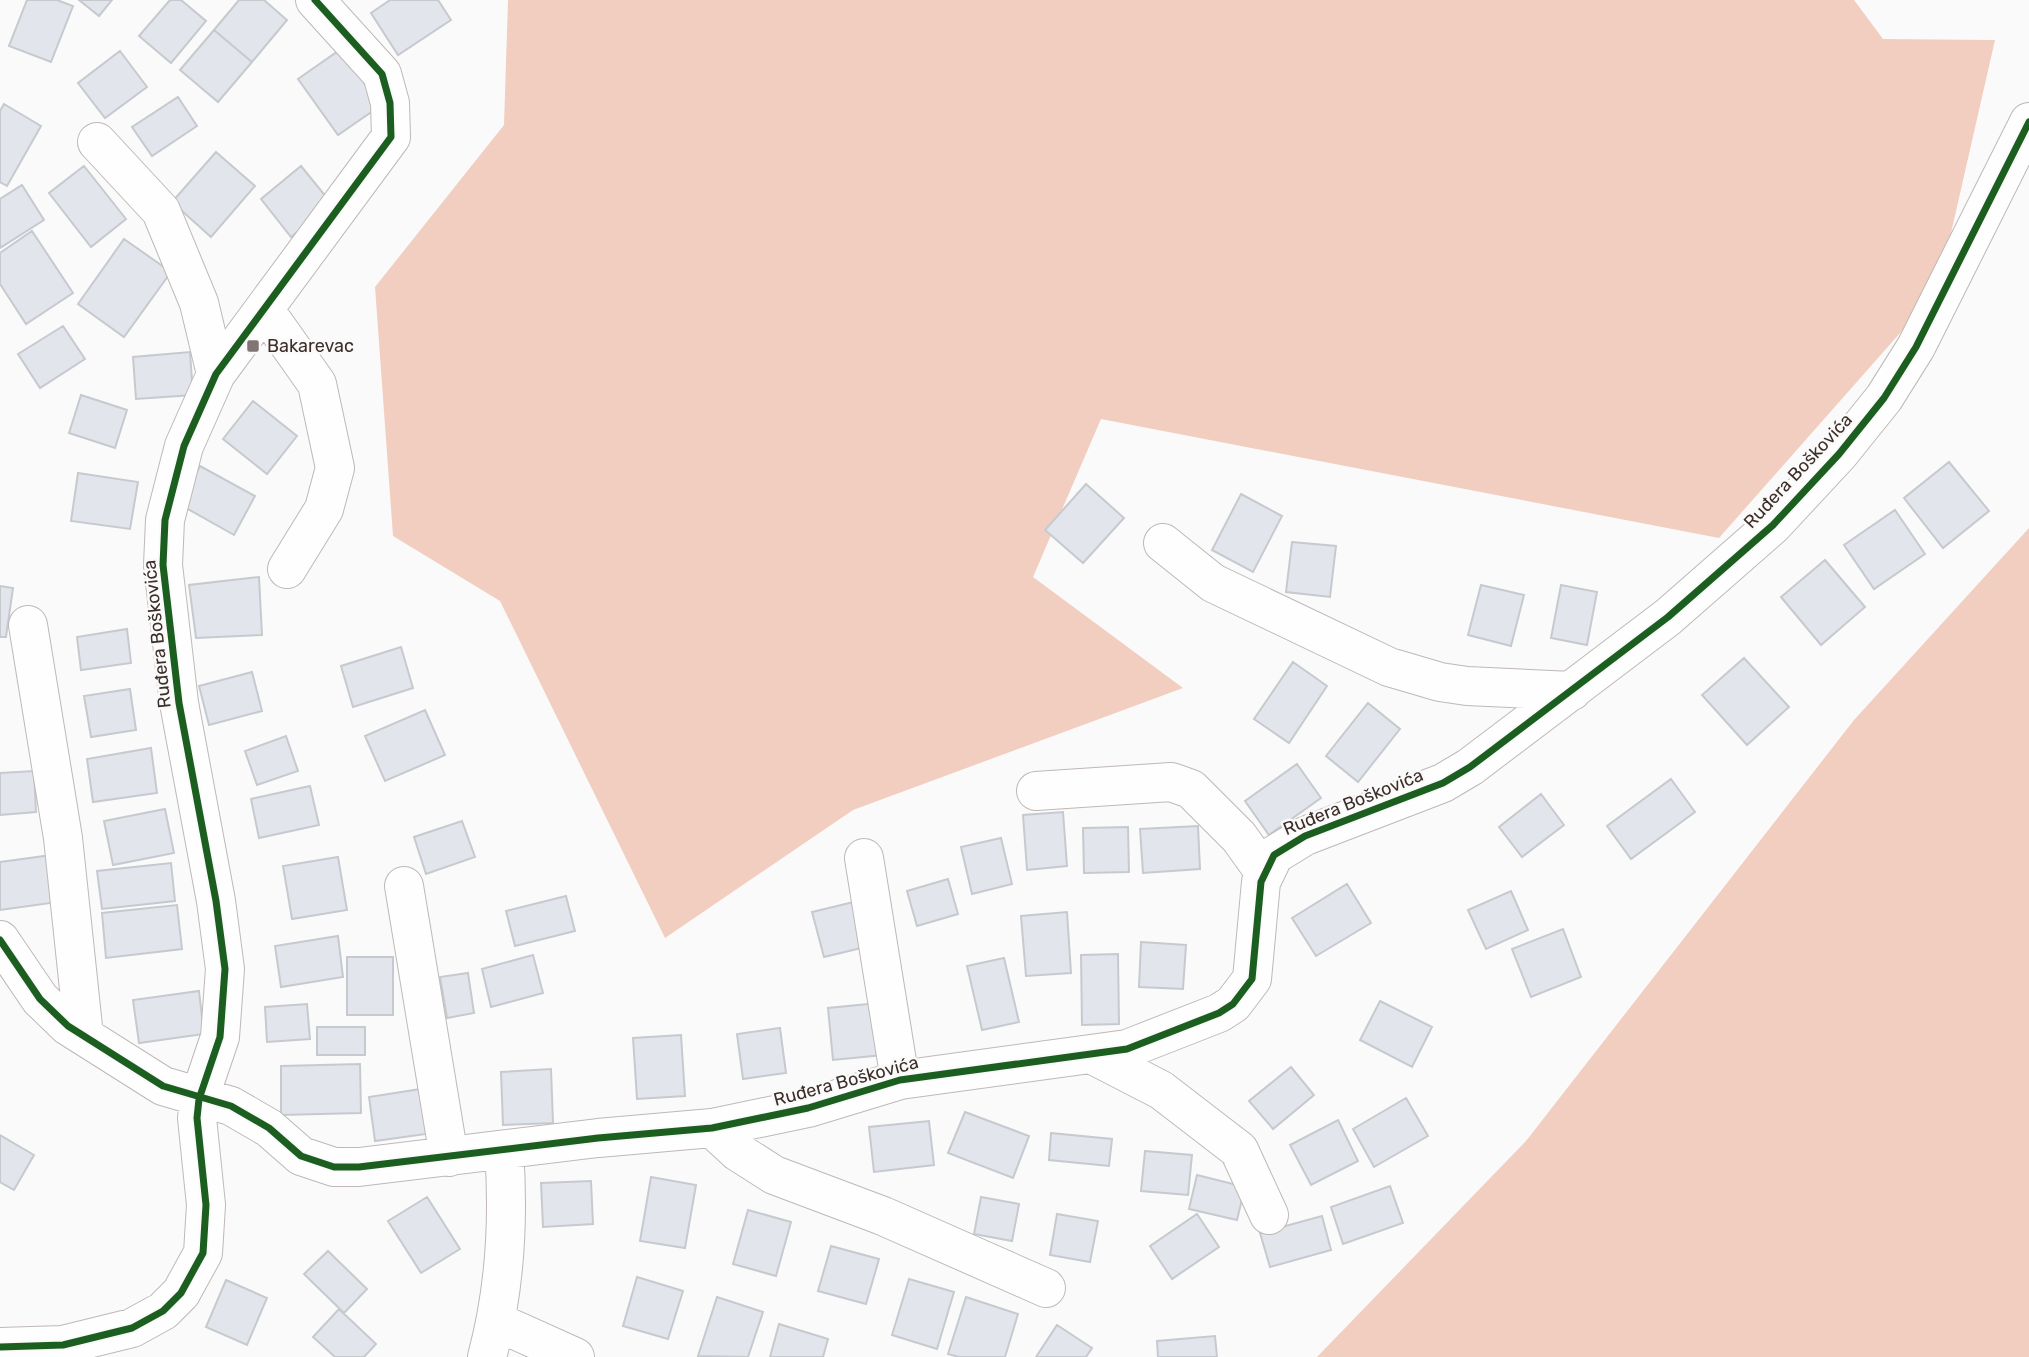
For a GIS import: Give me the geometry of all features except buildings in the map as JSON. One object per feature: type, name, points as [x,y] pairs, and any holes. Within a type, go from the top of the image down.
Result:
[{"type":"street","name":"Ruđera Boškovića","points":[[0,1347],[62,1345],[132,1328],[163,1311],[181,1293],[203,1253],[206,1226],[198,1136],[199,1098],[220,1037],[225,969],[216,901],[179,703],[163,565],[165,520],[173,480],[184,446],[216,374],[391,137],[390,103],[382,74],[315,0]]},
{"type":"street","name":"Ruđera Boškovića","points":[[0,940],[40,999],[68,1026],[163,1086],[231,1106],[269,1128],[301,1156],[317,1163],[359,1167],[598,1138],[712,1128],[783,1114],[900,1080],[1095,1056],[1146,1044],[1189,1027],[1219,1013],[1245,992],[1255,964],[1260,889],[1264,872],[1273,855],[1287,844],[1457,776],[1668,617],[1773,525],[1839,454],[1884,398],[1916,347],[2029,122]]},
{"type":"street","points":[[97,142],[161,211],[198,303],[216,374]]},
{"type":"street","points":[[264,309],[317,384],[335,468],[324,509],[287,569]]},
{"type":"street","points":[[1163,543],[1213,583],[1389,667],[1440,682],[1467,686],[1572,691]]},
{"type":"street","points":[[28,625],[63,838],[84,1036]]},
{"type":"street","points":[[1036,791],[1171,782],[1181,784],[1191,789],[1239,837],[1264,872]]},
{"type":"street","points":[[864,858],[900,1080]]},
{"type":"street","points":[[404,886],[449,1157]]},
{"type":"street","points":[[1095,1056],[1161,1090],[1239,1150],[1269,1215]]},
{"type":"street","points":[[712,1128],[738,1152],[782,1180],[883,1216],[1046,1288]]},
{"type":"street","points":[[504,1150],[506,1231],[492,1339],[575,1357]]},
{"type":"shaded area","points":[[508,0],[1854,0],[1883,39],[1995,40],[1938,290],[1719,538],[1101,419],[1033,577],[1183,688],[853,810],[665,938],[500,601],[393,536],[375,287],[504,125]]},
{"type":"shaded area","points":[[2029,528],[2029,1357],[1317,1357],[1526,1141],[1854,720]]},
{"type":"cycle path","points":[[0,1347],[63,1345],[132,1328],[163,1311],[181,1293],[203,1253],[206,1205],[197,1118],[199,1099],[220,1037],[225,969],[216,901],[179,703],[163,565],[165,520],[184,446],[216,374],[391,137],[390,103],[382,74],[315,0]]},
{"type":"cycle path","points":[[0,940],[40,999],[68,1026],[163,1086],[231,1106],[269,1128],[301,1156],[334,1167],[359,1167],[598,1138],[712,1128],[808,1108],[900,1080],[1127,1049],[1219,1013],[1233,1004],[1252,979],[1261,882],[1274,855],[1305,836],[1443,783],[1470,767],[1668,617],[1773,525],[1839,454],[1884,398],[1916,347],[2029,122]]},
{"type":"place","name":"Bakarevac","points":[[253,346]]}]
